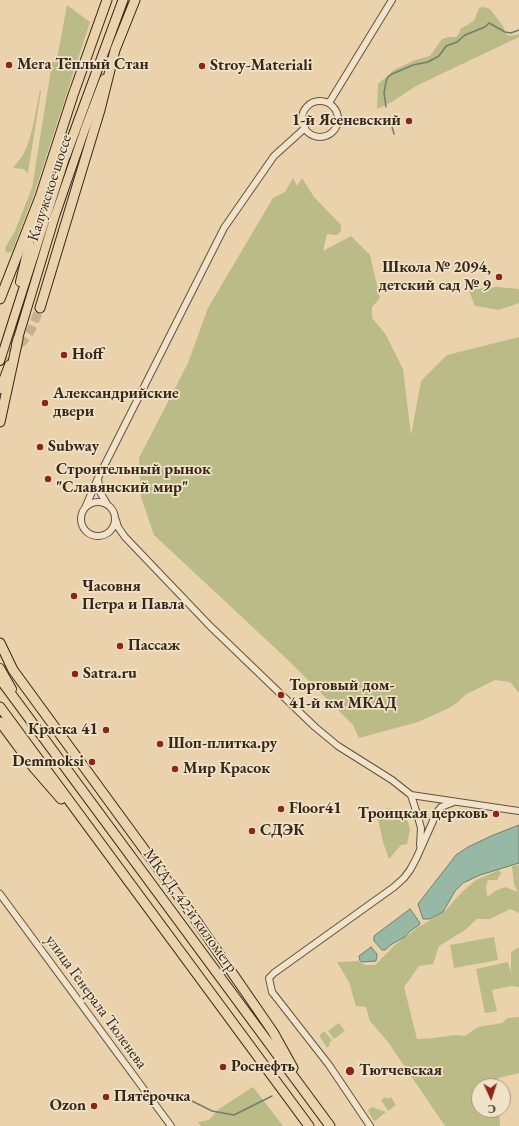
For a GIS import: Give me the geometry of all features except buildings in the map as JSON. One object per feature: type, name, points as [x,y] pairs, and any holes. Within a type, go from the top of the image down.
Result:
[{"type":"highway","points":[[0,298],[40,197],[73,95],[107,0]]},
{"type":"highway","name":"Калужское шоссе","points":[[66,155],[123,0]]},
{"type":"highway","name":"Калужское шоссе","points":[[116,50],[135,0]]},
{"type":"highway","points":[[40,308],[100,110],[116,50]]},
{"type":"highway","points":[[0,422],[18,339]]},
{"type":"highway","points":[[0,643],[13,670],[193,916],[240,983],[272,1032],[311,1100]]},
{"type":"highway","name":"МКАД, 42-й километр","points":[[0,679],[330,1126]]},
{"type":"highway","points":[[0,707],[86,824]]},
{"type":"highway","points":[[0,722],[34,768],[59,797],[86,824]]},
{"type":"highway","name":"МКАД, 42-й километр","points":[[86,824],[309,1126]]},
{"type":"main road","name":"Калужское шоссе","points":[[0,389],[18,339],[58,209],[85,130],[116,50]]},
{"type":"main road","name":"Калужское шоссе","points":[[0,361],[66,155]]},
{"type":"main road","points":[[9,335],[40,197]]},
{"type":"main road","points":[[0,654],[13,670]]},
{"type":"main road","points":[[0,668],[26,714]]},
{"type":"street","points":[[329,103],[392,0]]},
{"type":"street","points":[[322,101],[329,103],[335,110],[337,116],[336,126],[332,132],[326,135],[312,135],[305,128],[302,122],[302,116],[306,107],[315,102],[322,101]]},
{"type":"street","points":[[125,537],[117,534],[97,536],[91,534],[83,527],[81,518],[98,478],[224,228],[274,156],[305,128]]},
{"type":"street","points":[[98,478],[102,497],[115,513],[118,528],[125,537],[210,626],[315,727],[343,750],[392,780],[411,795],[519,811]]},
{"type":"street","points":[[85,508],[96,502],[103,502],[109,505]]},
{"type":"street","points":[[104,535],[112,529],[116,520]]},
{"type":"street","points":[[411,795],[421,828],[420,848]]},
{"type":"street","points":[[370,1126],[329,1065],[272,992],[269,978],[394,887],[404,878],[410,870],[437,812],[447,804],[455,801]]},
{"type":"street","name":"улица Генерала Тюленева","points":[[0,894],[171,1126]]},
{"type":"green space","points":[[67,5],[90,22],[33,197],[12,251],[9,253],[6,252],[5,248],[15,231],[32,188],[52,63],[57,59]]},
{"type":"green space","points":[[483,7],[490,9],[503,26],[506,34],[510,36],[519,34],[519,37],[416,86],[390,103],[377,109],[378,84],[394,70],[415,60],[430,56],[442,39],[456,37],[460,32],[460,29],[474,21],[479,8]]},
{"type":"green space","points":[[40,90],[28,173],[23,169],[13,168],[23,155],[29,141]]},
{"type":"green space","points":[[293,178],[297,186],[302,178],[314,197],[341,225],[341,231],[337,235],[327,234],[323,251],[351,236],[370,255],[380,298],[372,307],[372,318],[386,335],[403,369],[411,435],[421,381],[447,355],[519,337],[519,693],[510,682],[495,680],[465,695],[457,703],[447,709],[418,722],[359,738],[353,725],[289,661],[154,535],[141,497],[139,458],[188,363],[208,308],[273,198],[285,192]]},
{"type":"green space","points":[[497,287],[519,289],[519,303],[499,310],[475,306],[469,291]]},
{"type":"green space","points":[[387,808],[404,811],[410,829],[407,844],[401,845],[389,859],[383,842],[377,815]]},
{"type":"green space","points":[[519,865],[519,913],[510,909],[490,919],[477,919],[465,930],[439,946],[433,964],[419,966],[404,987],[417,1039],[456,1035],[465,1036],[478,1027],[502,1023],[507,1018],[519,1017],[519,1073],[498,1078],[471,1078],[471,1118],[500,1118],[500,1126],[445,1126],[388,1042],[370,1021],[366,1007],[356,1006],[349,982],[337,962],[358,961],[365,965],[375,965],[394,946],[417,928],[444,912],[463,891],[476,880],[499,870],[501,873],[497,880],[488,880],[486,886],[487,897],[495,891],[505,887],[518,892],[514,884],[512,866]]},
{"type":"green space","points":[[494,937],[498,960],[454,968],[450,945]]},
{"type":"green space","points":[[519,947],[519,987],[511,986],[492,990],[497,1011],[485,1013],[476,969],[508,962],[511,973],[511,952]]},
{"type":"green space","points":[[339,1023],[345,1031],[334,1039],[328,1031]]},
{"type":"green space","points":[[324,1031],[332,1040],[327,1048],[320,1037]]},
{"type":"green space","points":[[253,1087],[283,1126],[201,1126],[198,1122],[209,1120],[219,1109]]},
{"type":"green space","points":[[386,1097],[388,1099],[391,1097],[396,1105],[388,1111],[381,1100]]},
{"type":"green space","points":[[372,1107],[386,1112],[375,1121],[368,1110]]},
{"type":"shaded area","points":[[519,825],[519,863],[480,875],[463,883],[455,891],[443,912],[430,919],[423,919],[418,904],[456,855],[468,847],[491,836]]},
{"type":"shaded area","points":[[410,909],[420,923],[419,925],[405,937],[392,944],[385,950],[382,950],[374,941],[374,936]]},
{"type":"shaded area","points":[[371,947],[377,954],[376,961],[360,961],[359,956]]},
{"type":"waterway","points":[[386,107],[384,93],[388,77],[392,74],[413,65],[428,62],[439,56],[446,46],[457,42],[465,35],[485,27],[489,23],[505,32],[511,33],[519,30]]},
{"type":"waterway","points":[[392,127],[394,134]]},
{"type":"waterway","points":[[192,1101],[212,1111],[234,1115],[272,1096]]},
{"type":"tunnel","points":[[0,362],[11,354],[24,340],[31,330],[40,308]]},
{"type":"place","name":"Мега Тёплый Cтан","points":[[9,65]]},
{"type":"place","name":"Stroy-Materiali","points":[[202,66]]},
{"type":"place","name":"1-й Ясеневский","points":[[409,121]]},
{"type":"place","name":"Школа № 2094, детский сад № 9","points":[[499,277]]},
{"type":"place","name":"Hoff","points":[[64,355]]},
{"type":"place","name":"Александрийские двери","points":[[45,403]]},
{"type":"place","name":"Subway","points":[[40,447]]},
{"type":"place","name":"Строительный рынок \"Славянский мир\"","points":[[48,479]]},
{"type":"place","name":"Часовня Петра и Павла","points":[[74,596]]},
{"type":"place","name":"Пассаж","points":[[120,646]]},
{"type":"place","name":"Satra.ru","points":[[75,674]]},
{"type":"place","name":"Торговый дом- 41-й км МКАД","points":[[281,695]]},
{"type":"place","name":"Краска 41","points":[[106,730]]},
{"type":"place","name":"Шоп-плитка.ру","points":[[160,744]]},
{"type":"place","name":"Demmoksi","points":[[92,762]]},
{"type":"place","name":"Мир Красок","points":[[175,769]]},
{"type":"place","name":"Floor41","points":[[281,809]]},
{"type":"place","name":"Троицкая церковь","points":[[496,814]]},
{"type":"place","name":"СДЭК","points":[[252,831]]},
{"type":"place","name":"Роснефть","points":[[223,1067]]},
{"type":"place","name":"Тютчевская","points":[[350,1071]]},
{"type":"place","name":"Пятёрочка","points":[[106,1097]]},
{"type":"place","name":"Ozon","points":[[94,1106]]}]
